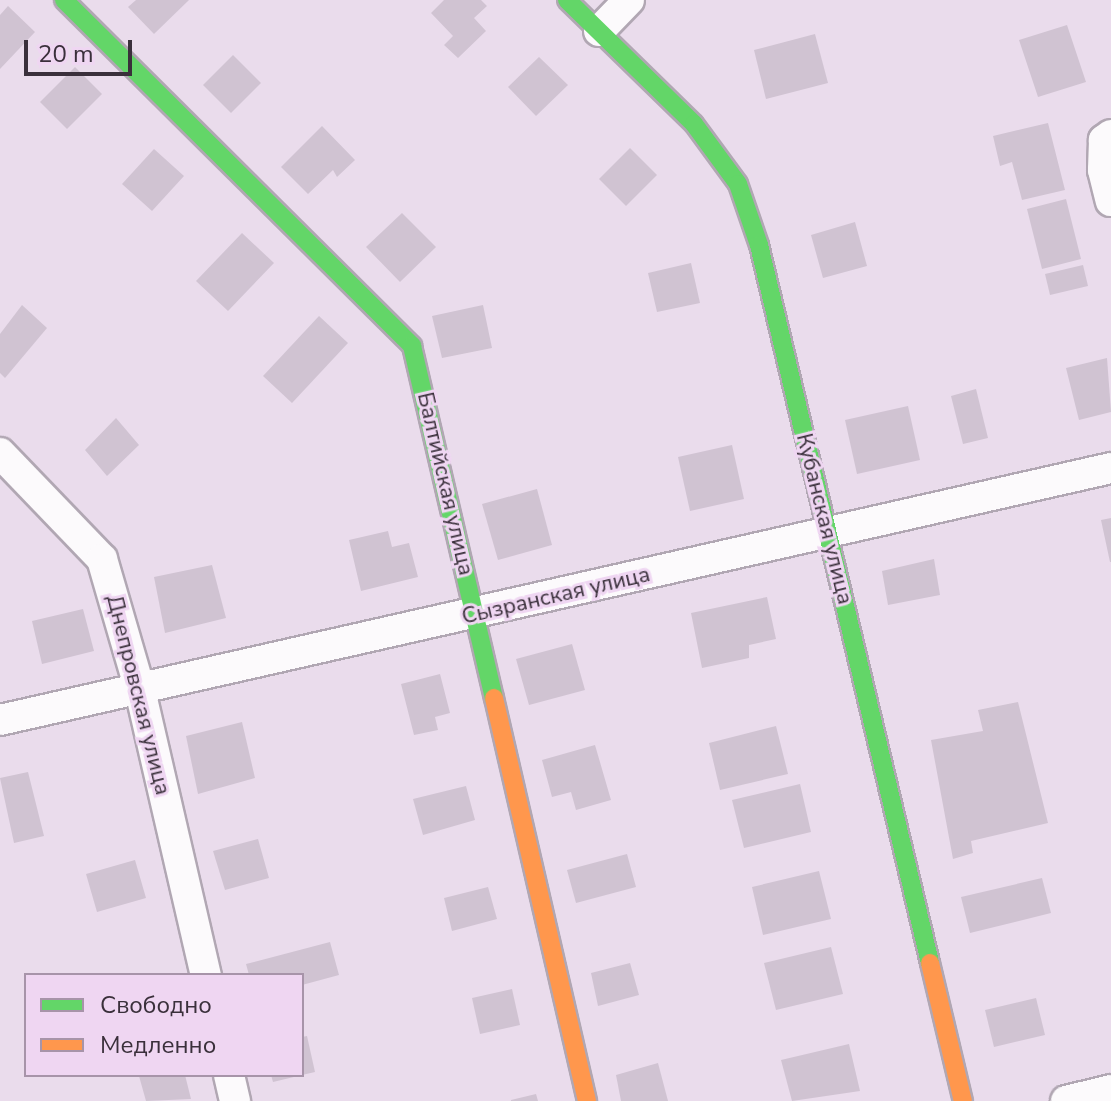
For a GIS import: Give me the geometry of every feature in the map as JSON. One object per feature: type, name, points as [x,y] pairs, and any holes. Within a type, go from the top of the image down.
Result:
[{"type":"street","name":"Балтийская улица","points":[[64,0],[412,346],[587,1101]]},
{"type":"street","name":"Кубанская улица","points":[[567,0],[694,124],[738,184],[759,245],[963,1101]]},
{"type":"street","points":[[599,31],[629,0]]},
{"type":"street","points":[[1111,135],[1104,140],[1103,170],[1111,201]]},
{"type":"street","name":"Днепровская улица","points":[[0,453],[102,559],[140,690],[206,973]]},
{"type":"street","name":"Сызранская улица","points":[[0,720],[476,615],[1111,468]]},
{"type":"street","points":[[229,1077],[235,1101]]},
{"type":"street","points":[[1066,1101],[1111,1090]]},
{"type":"building","points":[[136,0],[189,0],[154,34],[128,7]]},
{"type":"building","points":[[444,0],[481,0],[487,6],[474,18],[486,31],[458,58],[444,45],[453,36],[431,13]]},
{"type":"building","points":[[8,6],[35,32],[0,69],[0,15]]},
{"type":"building","points":[[1067,25],[1086,82],[1038,97],[1019,40]]},
{"type":"building","points":[[815,34],[828,83],[766,99],[754,50]]},
{"type":"building","points":[[233,55],[261,83],[231,113],[203,85]]},
{"type":"building","points":[[539,57],[568,85],[536,116],[508,87]]},
{"type":"building","points":[[75,67],[102,94],[67,129],[40,102]]},
{"type":"building","points":[[1048,123],[1065,190],[1022,200],[1012,162],[1000,166],[993,136]]},
{"type":"building","points":[[322,126],[355,160],[337,177],[333,170],[308,194],[281,167]]},
{"type":"building","points":[[630,148],[657,175],[626,206],[599,179]]},
{"type":"building","points":[[154,149],[184,176],[152,211],[122,184]]},
{"type":"building","points":[[1066,199],[1081,259],[1042,269],[1027,209]]},
{"type":"building","points":[[402,213],[436,247],[400,282],[366,247]]},
{"type":"building","points":[[855,222],[867,266],[823,278],[811,235]]},
{"type":"building","points":[[242,233],[274,263],[228,311],[196,281]]},
{"type":"building","points":[[691,263],[700,303],[657,312],[648,273]]},
{"type":"building","points":[[1083,265],[1088,286],[1050,295],[1045,274]]},
{"type":"building","points":[[22,305],[47,328],[5,378],[0,373],[0,334]]},
{"type":"building","points":[[483,305],[492,348],[442,358],[432,316]]},
{"type":"building","points":[[319,316],[348,343],[292,403],[263,376]]},
{"type":"building","points":[[1107,358],[1111,412],[1079,420],[1066,368]]},
{"type":"building","points":[[976,389],[988,438],[963,444],[951,396]]},
{"type":"building","points":[[908,406],[920,460],[857,474],[845,420]]},
{"type":"building","points":[[116,418],[139,445],[107,476],[85,450]]},
{"type":"building","points":[[732,445],[744,499],[690,511],[678,457]]},
{"type":"building","points":[[537,489],[552,545],[498,560],[482,504]]},
{"type":"building","points":[[1111,518],[1111,562],[1110,562],[1101,520]]},
{"type":"building","points":[[388,531],[392,547],[409,543],[418,577],[361,591],[349,540]]},
{"type":"building","points":[[934,559],[940,595],[888,605],[882,571]]},
{"type":"building","points":[[212,565],[226,618],[165,633],[154,577]]},
{"type":"building","points":[[767,597],[776,639],[749,645],[749,658],[702,668],[691,613]]},
{"type":"building","points":[[83,609],[94,651],[42,664],[32,621]]},
{"type":"building","points":[[572,644],[585,690],[529,705],[516,659]]},
{"type":"building","points":[[440,674],[450,713],[435,717],[438,730],[414,735],[401,684]]},
{"type":"building","points":[[1018,702],[1048,823],[971,841],[973,853],[953,859],[931,740],[983,731],[978,710]]},
{"type":"building","points":[[242,722],[255,778],[198,794],[186,736]]},
{"type":"building","points":[[776,726],[788,774],[720,790],[709,743]]},
{"type":"building","points":[[595,745],[611,800],[576,810],[571,792],[552,797],[542,760]]},
{"type":"building","points":[[28,772],[44,836],[14,843],[0,778]]},
{"type":"building","points":[[800,784],[811,832],[744,848],[732,800]]},
{"type":"building","points":[[466,786],[475,820],[423,835],[413,799]]},
{"type":"building","points":[[258,839],[269,878],[225,890],[213,851]]},
{"type":"building","points":[[627,854],[636,887],[576,903],[567,870]]},
{"type":"building","points":[[135,860],[146,898],[97,912],[86,874]]},
{"type":"building","points":[[819,871],[831,919],[763,935],[752,887]]},
{"type":"building","points":[[1042,878],[1051,913],[970,933],[961,897]]},
{"type":"building","points":[[488,887],[497,919],[452,931],[444,898]]},
{"type":"building","points":[[330,942],[339,975],[304,984],[304,973],[248,973],[246,964]]},
{"type":"building","points":[[831,947],[843,994],[776,1010],[764,963]]},
{"type":"building","points":[[630,963],[639,995],[598,1006],[591,973]]},
{"type":"building","points":[[512,989],[520,1025],[480,1034],[472,998]]},
{"type":"building","points":[[1036,998],[1045,1035],[994,1047],[985,1010]]},
{"type":"building","points":[[307,1036],[315,1072],[304,1075],[304,1037]]},
{"type":"building","points":[[849,1044],[860,1091],[792,1101],[781,1060]]},
{"type":"building","points":[[658,1063],[668,1101],[621,1101],[616,1075]]},
{"type":"building","points":[[139,1077],[186,1077],[191,1099],[146,1101]]},
{"type":"building","points":[[272,1077],[294,1077],[273,1082]]},
{"type":"building","points":[[536,1094],[538,1101],[511,1101],[511,1100]]},
{"type":"traffic: fast","points":[[64,0],[412,346],[494,698]]},
{"type":"traffic: fast","points":[[567,0],[694,124],[738,184],[759,245],[930,963]]},
{"type":"traffic: slow","points":[[494,698],[587,1101]]},
{"type":"traffic: slow","points":[[930,963],[963,1101]]}]
